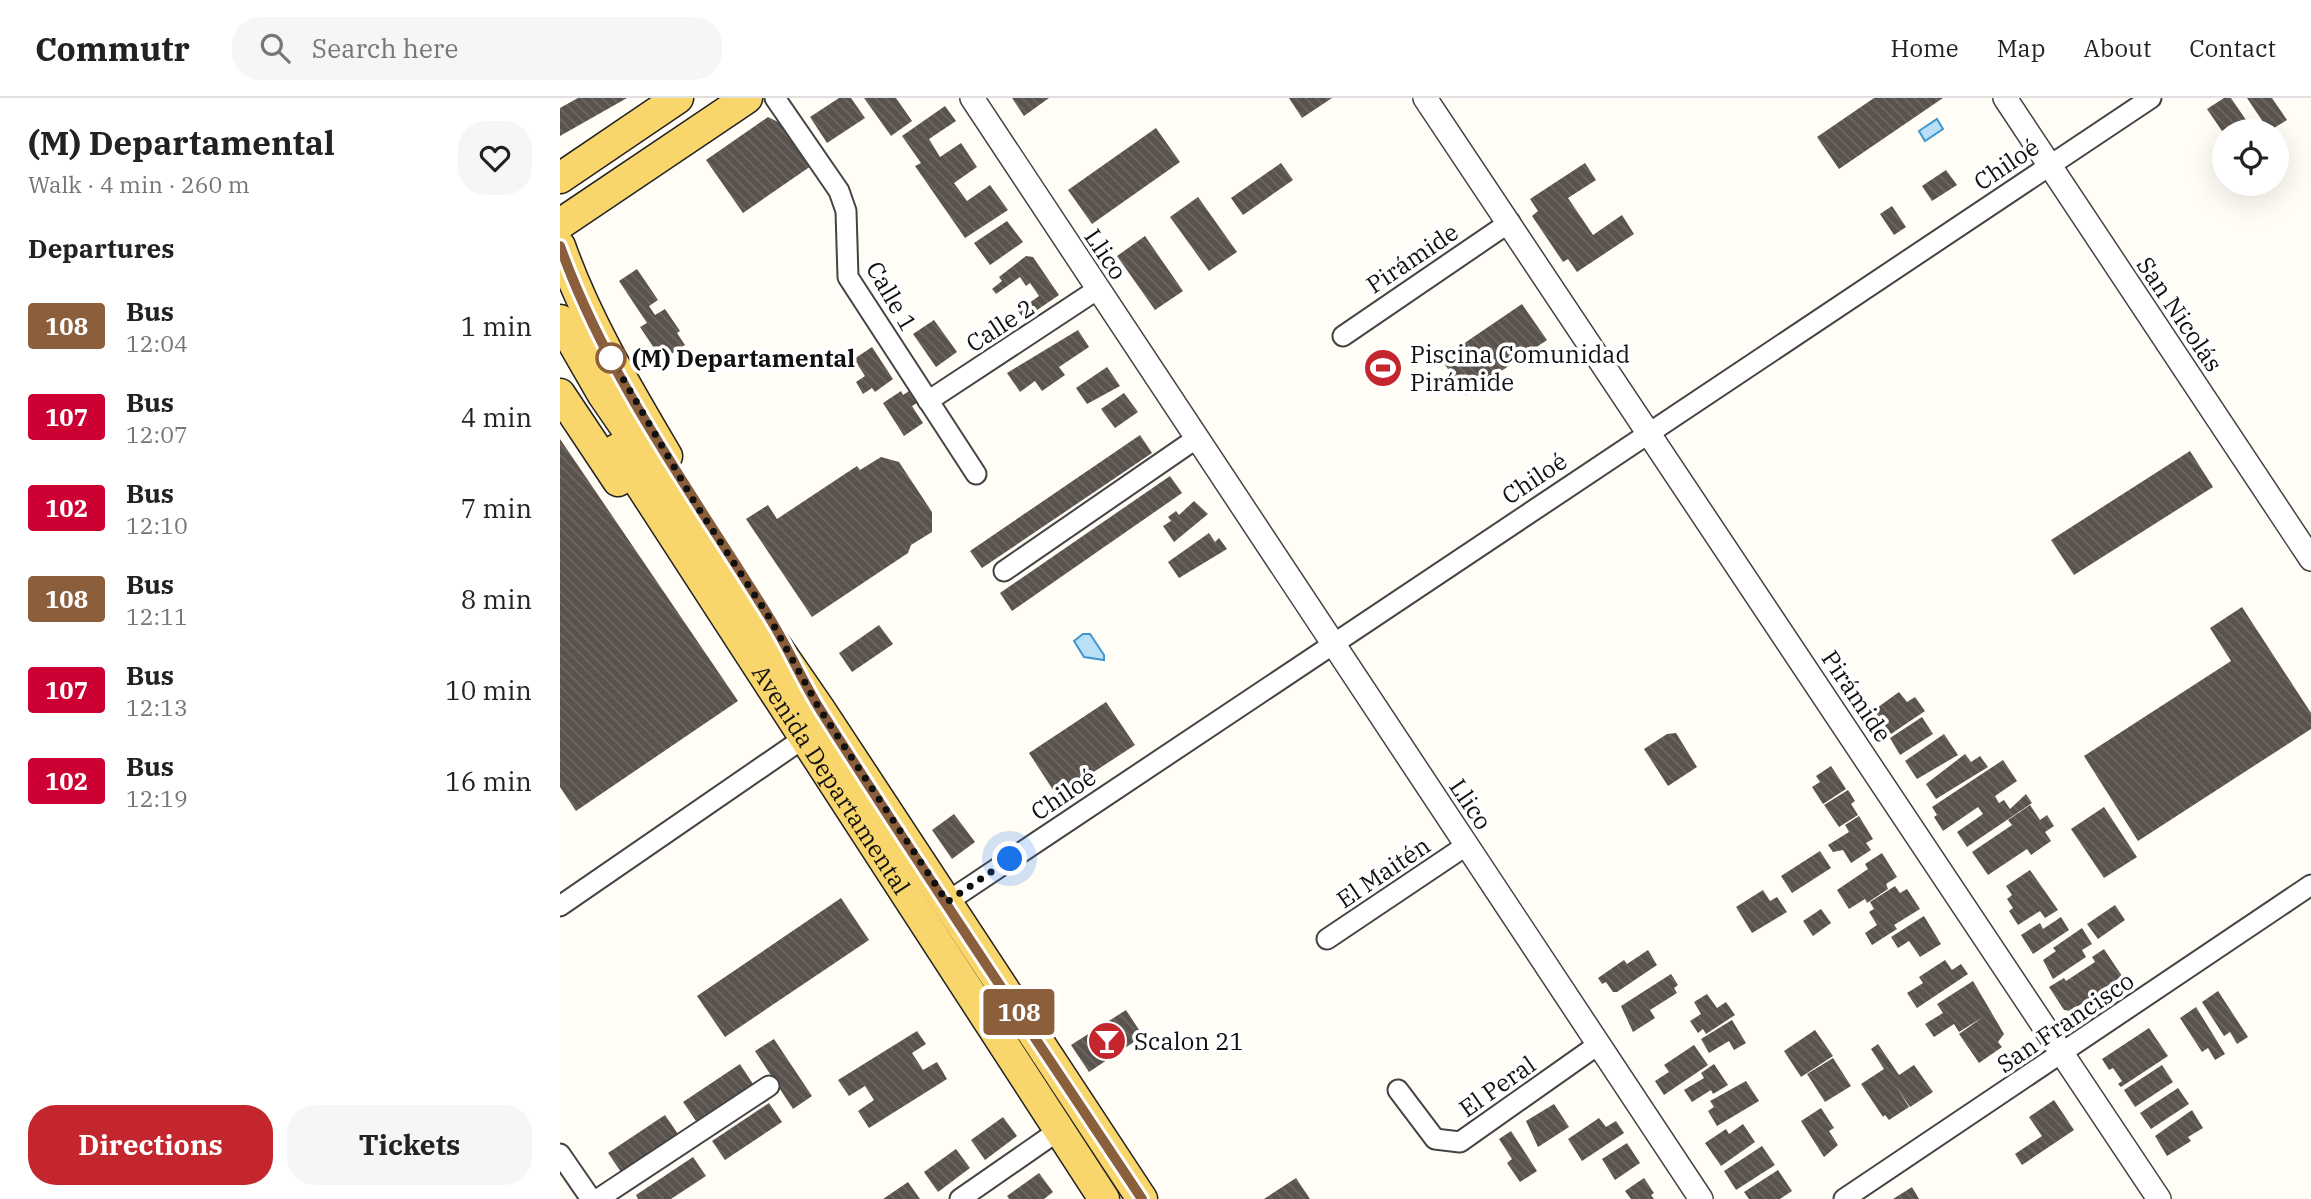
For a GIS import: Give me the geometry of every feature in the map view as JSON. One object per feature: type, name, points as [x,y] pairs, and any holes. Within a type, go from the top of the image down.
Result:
[{"type":"main road","points":[[560,178],[677,98]]},
{"type":"main road","points":[[560,224],[747,98]]},
{"type":"main road","points":[[560,246],[570,274],[619,374],[695,503],[769,617],[819,708]]},
{"type":"main road","name":"Avenida Departamental","points":[[560,320],[603,394],[819,708],[1142,1199]]},
{"type":"main road","name":"Avenida Departamental","points":[[560,361],[1104,1199]]},
{"type":"main road","points":[[560,394],[720,635],[787,710]]},
{"type":"street","name":"Calle 1","points":[[775,98],[839,191],[846,211],[848,277],[975,474]]},
{"type":"street","name":"Llico","points":[[972,98],[1702,1199]]},
{"type":"street","name":"Pirámide","points":[[1425,98],[1649,430],[2159,1199]]},
{"type":"street","name":"San Nicolás","points":[[2005,98],[2311,559]]},
{"type":"street","name":"Chiloé","points":[[947,902],[1649,430],[2151,98]]},
{"type":"street","name":"Pirámide","points":[[1343,336],[1510,222]]},
{"type":"street","name":"Calle 2","points":[[928,401],[1098,289]]},
{"type":"street","points":[[1004,571],[1197,438]]},
{"type":"street","points":[[560,906],[804,738]]},
{"type":"street","name":"El Maitén","points":[[1327,939],[1467,845]]},
{"type":"street","name":"San Francisco","points":[[1844,1199],[2311,885]]},
{"type":"street","name":"El Peral","points":[[1398,1090],[1435,1139],[1460,1142],[1599,1044]]},
{"type":"street","points":[[598,1199],[769,1086]]},
{"type":"street","points":[[960,1199],[1058,1131]]},
{"type":"street","points":[[560,1154],[591,1199]]},
{"type":"water","points":[[1937,119],[1943,129],[1925,141],[1919,131]]},
{"type":"water","name":"Piscina Comunidad Pirámide","points":[[1391,352],[1401,367],[1375,384],[1366,370]]},
{"type":"water","points":[[1083,634],[1090,634],[1104,655],[1104,660],[1084,657],[1074,641]]},
{"type":"building","points":[[578,98],[627,98],[560,136],[560,108]]},
{"type":"building","points":[[839,98],[851,98],[865,118],[827,143],[810,117]]},
{"type":"building","points":[[864,98],[896,98],[912,121],[891,136]]},
{"type":"building","points":[[1012,98],[1049,98],[1024,116]]},
{"type":"building","points":[[1289,98],[1332,98],[1302,118]]},
{"type":"building","points":[[1874,98],[1943,98],[1839,169],[1817,137]]},
{"type":"building","points":[[2224,98],[2231,98],[2245,119],[2214,119],[2207,109]]},
{"type":"building","points":[[2247,98],[2272,98],[2286,119],[2261,119]]},
{"type":"building","points":[[945,106],[956,121],[929,139],[940,157],[961,143],[977,167],[954,183],[967,201],[990,185],[1008,210],[965,238],[915,166],[921,163],[902,136]]},
{"type":"building","points":[[768,117],[782,124],[811,166],[743,213],[706,160]]},
{"type":"building","points":[[1156,128],[1180,162],[1092,224],[1068,190]]},
{"type":"building","points":[[1281,163],[1293,180],[1243,215],[1231,198]]},
{"type":"building","points":[[1585,163],[1596,180],[1568,198],[1593,235],[1622,215],[1634,234],[1577,272],[1568,259],[1563,262],[1532,216],[1538,211],[1530,199]]},
{"type":"building","points":[[1946,170],[1957,185],[1932,201],[1922,186]]},
{"type":"building","points":[[1198,197],[1237,252],[1209,271],[1170,217]]},
{"type":"building","points":[[1892,206],[1906,227],[1894,235],[1880,214]]},
{"type":"building","points":[[1007,221],[1023,242],[990,265],[974,243]]},
{"type":"building","points":[[1145,236],[1183,291],[1155,310],[1117,256]]},
{"type":"building","points":[[1026,256],[1033,257],[1059,295],[1024,319],[1018,311],[1039,296],[1030,283],[1026,286],[1020,277],[996,294],[992,289],[1002,281],[999,277]]},
{"type":"building","points":[[637,269],[658,300],[649,306],[655,315],[665,309],[680,331],[677,333],[685,345],[662,360],[640,327],[647,323],[619,281]]},
{"type":"building","points":[[1522,304],[1547,340],[1466,395],[1441,359]]},
{"type":"building","points":[[934,320],[957,352],[936,367],[913,334]]},
{"type":"building","points":[[1078,330],[1089,347],[1059,367],[1065,375],[1042,391],[1035,381],[1020,392],[1007,373]]},
{"type":"building","points":[[872,347],[893,379],[875,392],[872,388],[863,394],[856,382],[865,376],[854,359]]},
{"type":"building","points":[[1107,367],[1120,386],[1087,404],[1076,388]]},
{"type":"building","points":[[901,391],[903,395],[909,391],[917,403],[912,406],[923,423],[904,436],[883,403]]},
{"type":"building","points":[[1124,393],[1138,412],[1115,428],[1101,409]]},
{"type":"building","points":[[1140,435],[1152,453],[982,568],[970,551]]},
{"type":"building","points":[[560,439],[738,701],[576,811],[560,787]]},
{"type":"building","points":[[2190,451],[2213,487],[2074,575],[2051,540]]},
{"type":"building","points":[[881,457],[899,462],[932,512],[932,532],[911,545],[908,553],[812,617],[746,519],[768,505],[777,519],[857,466],[860,470]]},
{"type":"building","points":[[1170,476],[1182,493],[1012,611],[1000,593]]},
{"type":"building","points":[[1194,501],[1208,514],[1174,542],[1163,526],[1171,521],[1168,517],[1176,511],[1179,515]]},
{"type":"building","points":[[1209,533],[1215,542],[1219,538],[1227,549],[1179,578],[1168,562]]},
{"type":"building","points":[[2242,607],[2311,713],[2311,729],[2138,841],[2084,756],[2231,661],[2210,628]]},
{"type":"building","points":[[879,625],[893,644],[852,672],[839,653]]},
{"type":"building","points":[[1899,692],[1907,702],[1915,697],[1925,711],[1891,734],[1874,710]]},
{"type":"building","points":[[1106,702],[1135,745],[1057,796],[1029,753]]},
{"type":"building","points":[[1922,717],[1933,734],[1900,755],[1890,738]]},
{"type":"building","points":[[1676,733],[1697,767],[1668,786],[1644,749],[1667,734]]},
{"type":"building","points":[[1944,734],[1958,755],[1917,779],[1905,761]]},
{"type":"building","points":[[1965,754],[1971,762],[1980,756],[1988,767],[1936,799],[1926,784]]},
{"type":"building","points":[[2003,760],[2017,781],[1995,796],[1999,803],[2004,800],[2010,809],[2026,794],[2032,803],[1967,847],[1957,832],[1983,814],[1978,807],[1943,831],[1934,817],[1937,815],[1932,807]]},
{"type":"building","points":[[1831,766],[1846,789],[1823,804],[1812,787],[1820,782],[1816,776]]},
{"type":"building","points":[[1848,790],[1855,801],[1851,804],[1858,815],[1839,827],[1824,805]]},
{"type":"building","points":[[2030,805],[2040,820],[2047,815],[2054,826],[2045,832],[2051,841],[2031,855],[2027,849],[1988,875],[1972,852],[2012,825],[2008,820]]},
{"type":"building","points":[[2104,807],[2137,857],[2104,878],[2071,829]]},
{"type":"building","points":[[954,814],[975,842],[952,859],[932,830]]},
{"type":"building","points":[[1859,816],[1873,839],[1866,843],[1871,850],[1851,863],[1843,850],[1833,852],[1828,845],[1849,832],[1845,825]]},
{"type":"building","points":[[1820,851],[1831,868],[1792,893],[1781,876]]},
{"type":"building","points":[[1882,853],[1897,877],[1886,884],[1888,889],[1867,903],[1865,899],[1849,909],[1837,890],[1868,869],[1865,864]]},
{"type":"building","points":[[2030,870],[2058,910],[2045,918],[2040,911],[2018,925],[2009,911],[2013,908],[2007,899],[2012,895],[2006,886]]},
{"type":"building","points":[[1895,886],[1900,893],[1907,889],[1920,909],[1894,925],[1897,929],[1872,945],[1865,933],[1877,925],[1869,912],[1874,909],[1870,902]]},
{"type":"building","points":[[1763,890],[1770,901],[1777,897],[1787,912],[1752,933],[1736,907]]},
{"type":"building","points":[[841,898],[869,940],[725,1037],[697,996]]},
{"type":"building","points":[[2115,905],[2125,920],[2098,939],[2087,924]]},
{"type":"building","points":[[1821,909],[1831,923],[1813,936],[1803,921]]},
{"type":"building","points":[[1924,916],[1941,944],[1920,957],[1909,941],[1898,948],[1891,937]]},
{"type":"building","points":[[2061,917],[2069,930],[2033,954],[2021,935],[2040,923],[2043,929]]},
{"type":"building","points":[[2082,928],[2092,944],[2082,950],[2086,957],[2053,979],[2043,960],[2056,951],[2053,948]]},
{"type":"building","points":[[2104,949],[2122,976],[2071,1011],[2064,1010],[2049,987],[2064,978],[2066,981],[2095,962],[2092,957]]},
{"type":"building","points":[[1648,950],[1657,965],[1617,992],[1613,992],[1606,982],[1602,984],[1598,978],[1624,960],[1627,964]]},
{"type":"building","points":[[1945,960],[1952,970],[1961,964],[1968,974],[1917,1008],[1907,993],[1923,983],[1919,977]]},
{"type":"building","points":[[1671,974],[1678,985],[1674,988],[1677,993],[1650,1010],[1655,1018],[1633,1032],[1621,1006]]},
{"type":"building","points":[[1973,981],[2004,1034],[1998,1042],[2002,1047],[1979,1063],[1959,1034],[1983,1017],[1959,1032],[1954,1024],[1934,1037],[1925,1024],[1943,1013],[1937,1004]]},
{"type":"building","points":[[2218,991],[2248,1037],[2237,1044],[2230,1032],[2224,1036],[2202,1002]]},
{"type":"building","points":[[1707,994],[1717,1008],[1726,1002],[1735,1015],[1706,1034],[1703,1029],[1698,1033],[1690,1021],[1701,1014],[1694,1002]]},
{"type":"building","points":[[2196,1007],[2225,1054],[2215,1060],[2208,1048],[2202,1052],[2180,1018]]},
{"type":"building","name":"Scalon 21","points":[[1126,1010],[1143,1036],[1089,1072],[1071,1045]]},
{"type":"building","points":[[1732,1020],[1746,1043],[1734,1050],[1729,1041],[1709,1053],[1701,1039]]},
{"type":"building","points":[[2149,1028],[2168,1056],[2121,1087],[2118,1084],[2122,1081],[2113,1068],[2109,1070],[2102,1059]]},
{"type":"building","points":[[1815,1030],[1833,1056],[1801,1077],[1784,1051]]},
{"type":"building","points":[[917,1031],[926,1044],[912,1053],[923,1070],[937,1062],[947,1079],[869,1128],[858,1111],[874,1100],[865,1086],[849,1096],[838,1080]]},
{"type":"building","points":[[774,1039],[812,1096],[793,1109],[755,1051]]},
{"type":"building","points":[[1878,1044],[1899,1075],[1914,1065],[1933,1092],[1910,1107],[1897,1088],[1909,1107],[1889,1120],[1885,1115],[1883,1117],[1861,1084],[1884,1069],[1871,1049]]},
{"type":"building","points":[[1694,1045],[1708,1065],[1664,1095],[1655,1081],[1669,1072],[1664,1065]]},
{"type":"building","points":[[1833,1058],[1851,1086],[1825,1102],[1807,1074]]},
{"type":"building","points":[[740,1064],[753,1084],[696,1121],[683,1102]]},
{"type":"building","points":[[1714,1064],[1728,1085],[1713,1094],[1711,1090],[1692,1102],[1684,1090],[1704,1078],[1701,1073]]},
{"type":"building","points":[[2162,1065],[2173,1082],[2135,1107],[2124,1090]]},
{"type":"building","points":[[1746,1081],[1759,1101],[1717,1126],[1708,1111],[1714,1107],[1710,1101]]},
{"type":"building","points":[[2178,1088],[2189,1104],[2151,1129],[2140,1113]]},
{"type":"building","points":[[2054,1100],[2074,1130],[2022,1165],[2015,1154],[2042,1136],[2029,1117]]},
{"type":"building","points":[[769,1103],[782,1122],[725,1160],[712,1141]]},
{"type":"building","points":[[1554,1104],[1569,1127],[1538,1147],[1526,1121]]},
{"type":"building","points":[[1821,1108],[1834,1128],[1829,1131],[1838,1145],[1824,1157],[1801,1121]]},
{"type":"building","points":[[2192,1110],[2203,1128],[2188,1137],[2191,1141],[2167,1156],[2155,1136]]},
{"type":"building","points":[[665,1115],[678,1134],[621,1172],[608,1153]]},
{"type":"building","points":[[1003,1117],[1017,1136],[985,1160],[971,1140]]},
{"type":"building","points":[[1599,1118],[1606,1127],[1616,1121],[1624,1133],[1582,1161],[1568,1139]]},
{"type":"building","points":[[1743,1124],[1755,1142],[1721,1166],[1705,1143],[1726,1129],[1729,1134]]},
{"type":"building","points":[[1511,1131],[1537,1171],[1520,1182],[1507,1163],[1512,1159],[1499,1139]]},
{"type":"building","points":[[1627,1143],[1640,1163],[1615,1180],[1602,1159]]},
{"type":"building","points":[[1762,1146],[1775,1165],[1736,1190],[1724,1171]]},
{"type":"building","points":[[956,1149],[970,1168],[938,1192],[924,1172]]},
{"type":"building","points":[[693,1157],[706,1176],[671,1199],[638,1199],[636,1195]]},
{"type":"building","points":[[1778,1170],[1792,1191],[1780,1199],[1749,1199],[1744,1192]]},
{"type":"building","points":[[1039,1173],[1053,1192],[1044,1199],[1009,1199],[1007,1196]]},
{"type":"building","points":[[1296,1178],[1310,1199],[1264,1199]]},
{"type":"building","points":[[1644,1178],[1654,1193],[1651,1195],[1654,1199],[1631,1199],[1625,1191]]},
{"type":"building","points":[[908,1182],[920,1199],[883,1199]]},
{"type":"building","points":[[1912,1187],[1919,1199],[1893,1199]]},
{"type":"bus line","name":"108","points":[[560,246],[570,274],[619,374],[695,503],[769,617],[819,708],[1142,1199]]},
{"type":"place","name":"(M) Departamental","points":[[611,358]]},
{"type":"place","name":"Piscina Comunidad Pirámide","points":[[1383,368]]},
{"type":"place","name":"Scalon 21","points":[[1107,1041]]},
{"type":"route","points":[[611,358],[610,356],[695,503],[769,617],[819,708],[947,902],[1010,859]]}]
